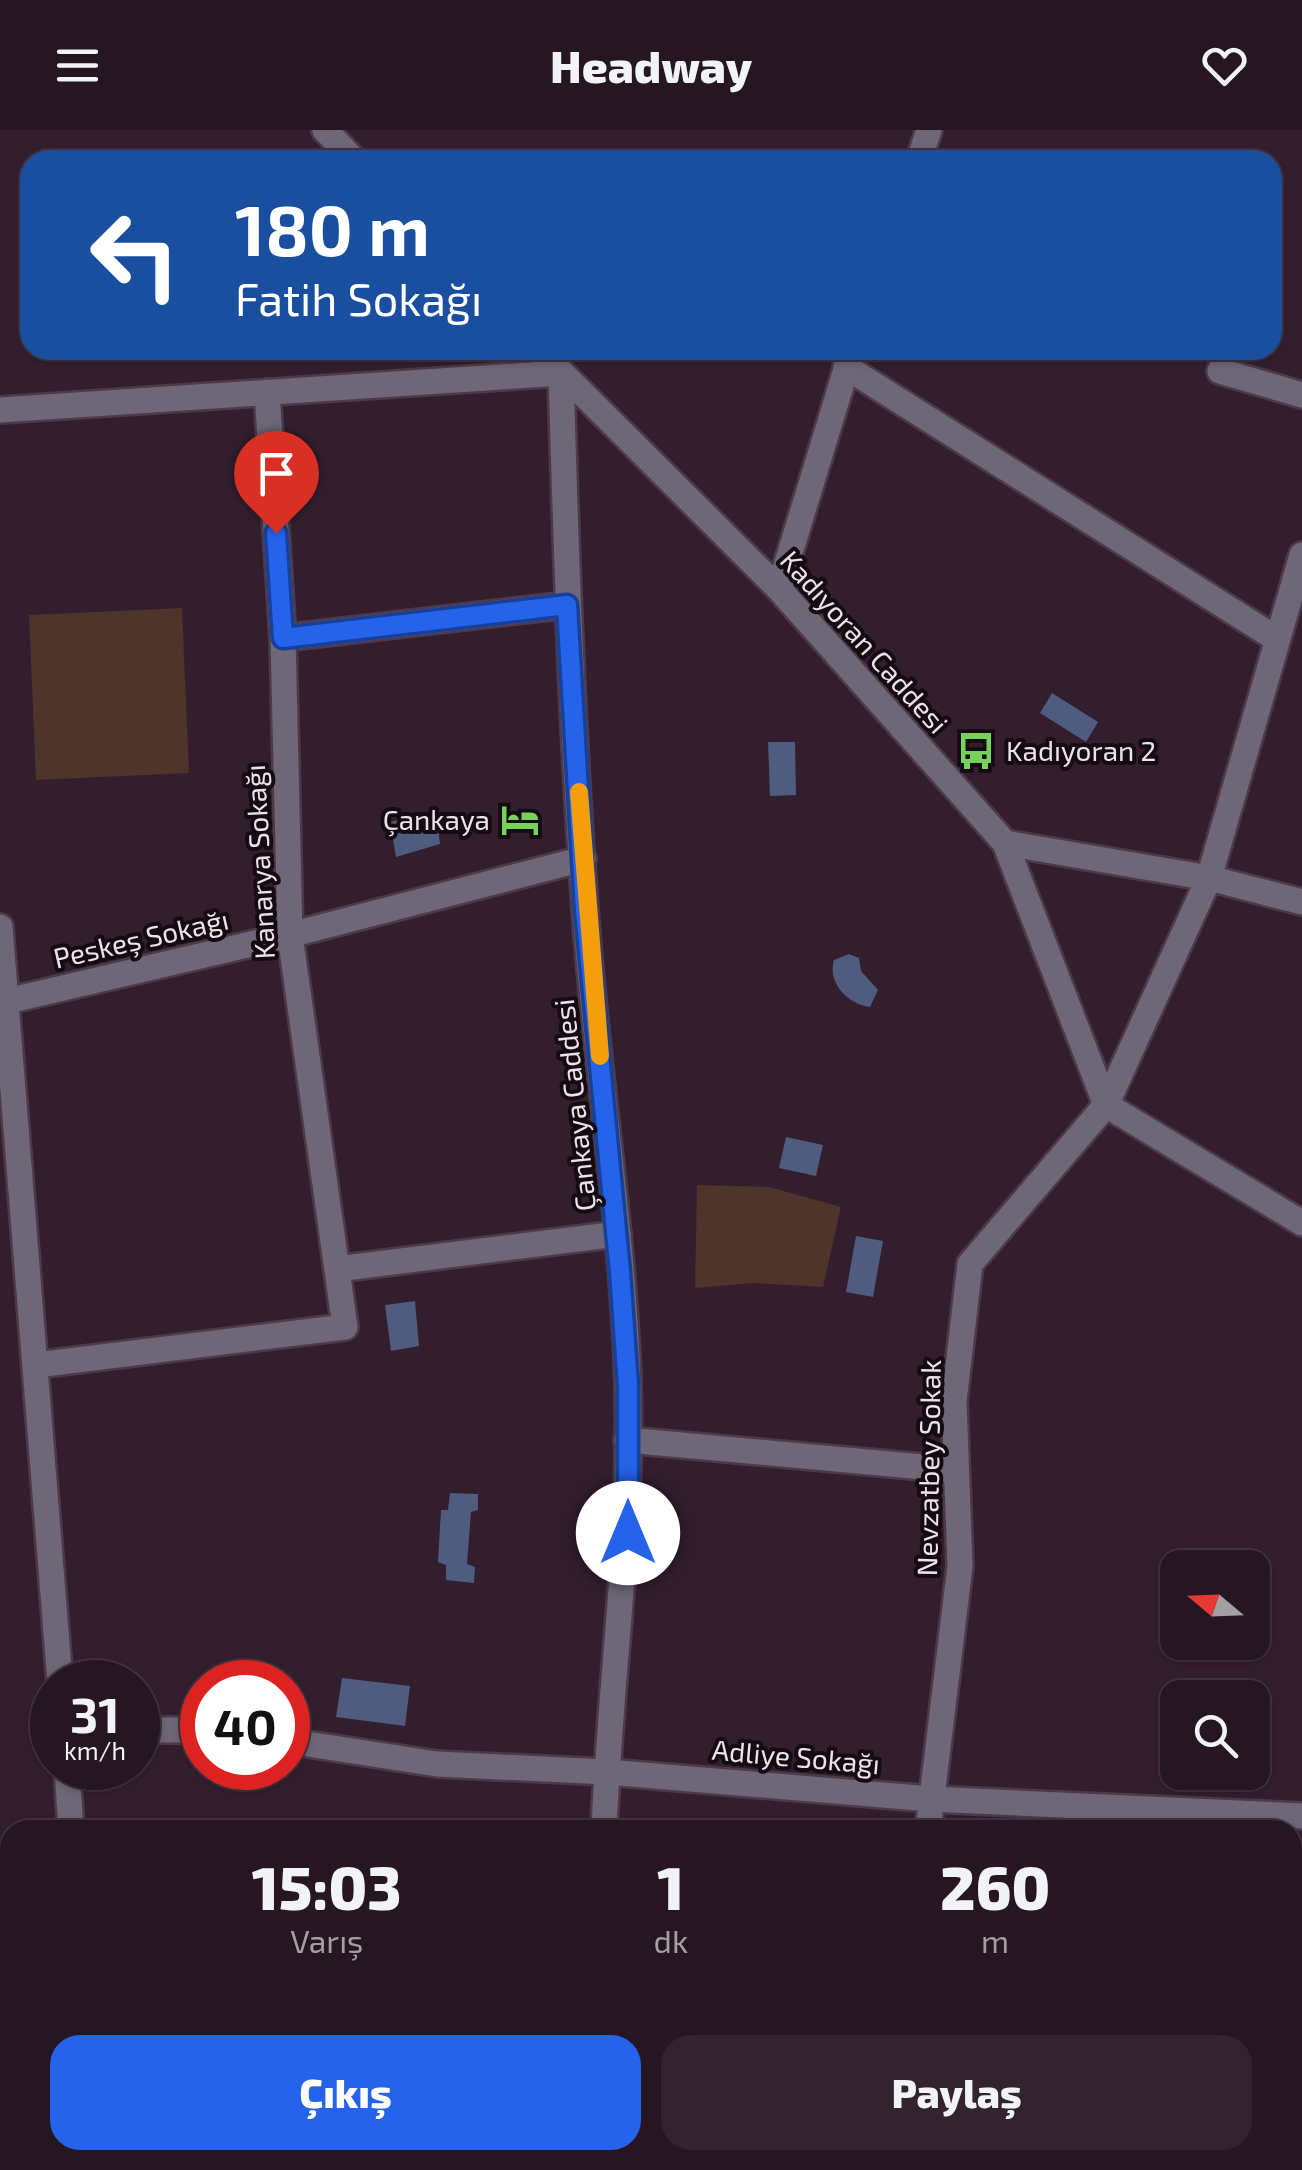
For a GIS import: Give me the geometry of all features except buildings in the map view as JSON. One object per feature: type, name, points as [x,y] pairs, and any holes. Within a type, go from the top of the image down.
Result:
[{"type":"street","points":[[325,130],[344,150]]},
{"type":"street","name":"Kadıyoran Caddesi","points":[[549,360],[779,589],[1004,844],[1106,1105]]},
{"type":"street","points":[[779,589],[848,360]]},
{"type":"street","points":[[852,360],[1275,638]]},
{"type":"street","points":[[1220,371],[1302,396]]},
{"type":"street","points":[[0,410],[561,372]]},
{"type":"street","name":"Çankaya Caddesi","points":[[561,372],[567,605],[583,858],[618,1234],[627,1440],[628,1533],[604,1820]]},
{"type":"street","name":"Kanarya Sokağı","points":[[36,1365],[345,1326],[290,935],[283,638],[267,392]]},
{"type":"street","name":"Nevzatbey Sokak","points":[[929,1820],[960,1566],[954,1402],[970,1264],[1106,1105],[1209,878],[1302,555]]},
{"type":"street","points":[[283,638],[567,605]]},
{"type":"street","points":[[1004,844],[1209,878],[1302,902]]},
{"type":"street","name":"Peskeş Sokağı","points":[[2,1002],[290,935],[583,858]]},
{"type":"street","points":[[0,927],[2,1002],[58,1660]]},
{"type":"street","points":[[1106,1105],[1302,1223]]},
{"type":"street","points":[[337,1270],[618,1234]]},
{"type":"street","points":[[627,1440],[956,1470]]},
{"type":"street","name":"Adliye Sokağı","points":[[310,1744],[436,1764],[606,1772],[931,1799],[1302,1816]]},
{"type":"street","points":[[68,1790],[70,1820]]},
{"type":"shaded area","points":[[182,608],[189,773],[36,780],[29,615]]},
{"type":"shaded area","points":[[697,1185],[769,1187],[841,1207],[823,1287],[753,1283],[695,1288]]},
{"type":"water","points":[[1052,693],[1098,722],[1086,742],[1040,713]]},
{"type":"water","points":[[768,742],[795,742],[796,795],[770,796]]},
{"type":"water","points":[[436,812],[440,844],[396,857],[390,822]]},
{"type":"water","points":[[849,954],[859,958],[861,971],[878,990],[870,1007],[847,997],[836,984],[834,960]]},
{"type":"water","points":[[786,1137],[823,1145],[816,1176],[779,1168]]},
{"type":"water","points":[[856,1236],[883,1241],[873,1297],[846,1292]]},
{"type":"water","points":[[415,1301],[419,1346],[391,1351],[385,1305]]},
{"type":"water","points":[[450,1493],[478,1494],[478,1510],[471,1512],[467,1564],[475,1567],[474,1583],[446,1580],[446,1565],[438,1562],[441,1510],[448,1510]]},
{"type":"water","points":[[342,1678],[410,1686],[405,1726],[336,1717]]},
{"type":"slow traffic","points":[[579,792],[585,910],[600,1056]]},
{"type":"place","name":"Kadıyoran 2","points":[[976,751]]},
{"type":"place","name":"Çankaya","points":[[520,820]]},
{"type":"route","points":[[276,533],[283,638],[567,605],[585,910],[628,1385],[628,1533]]}]
